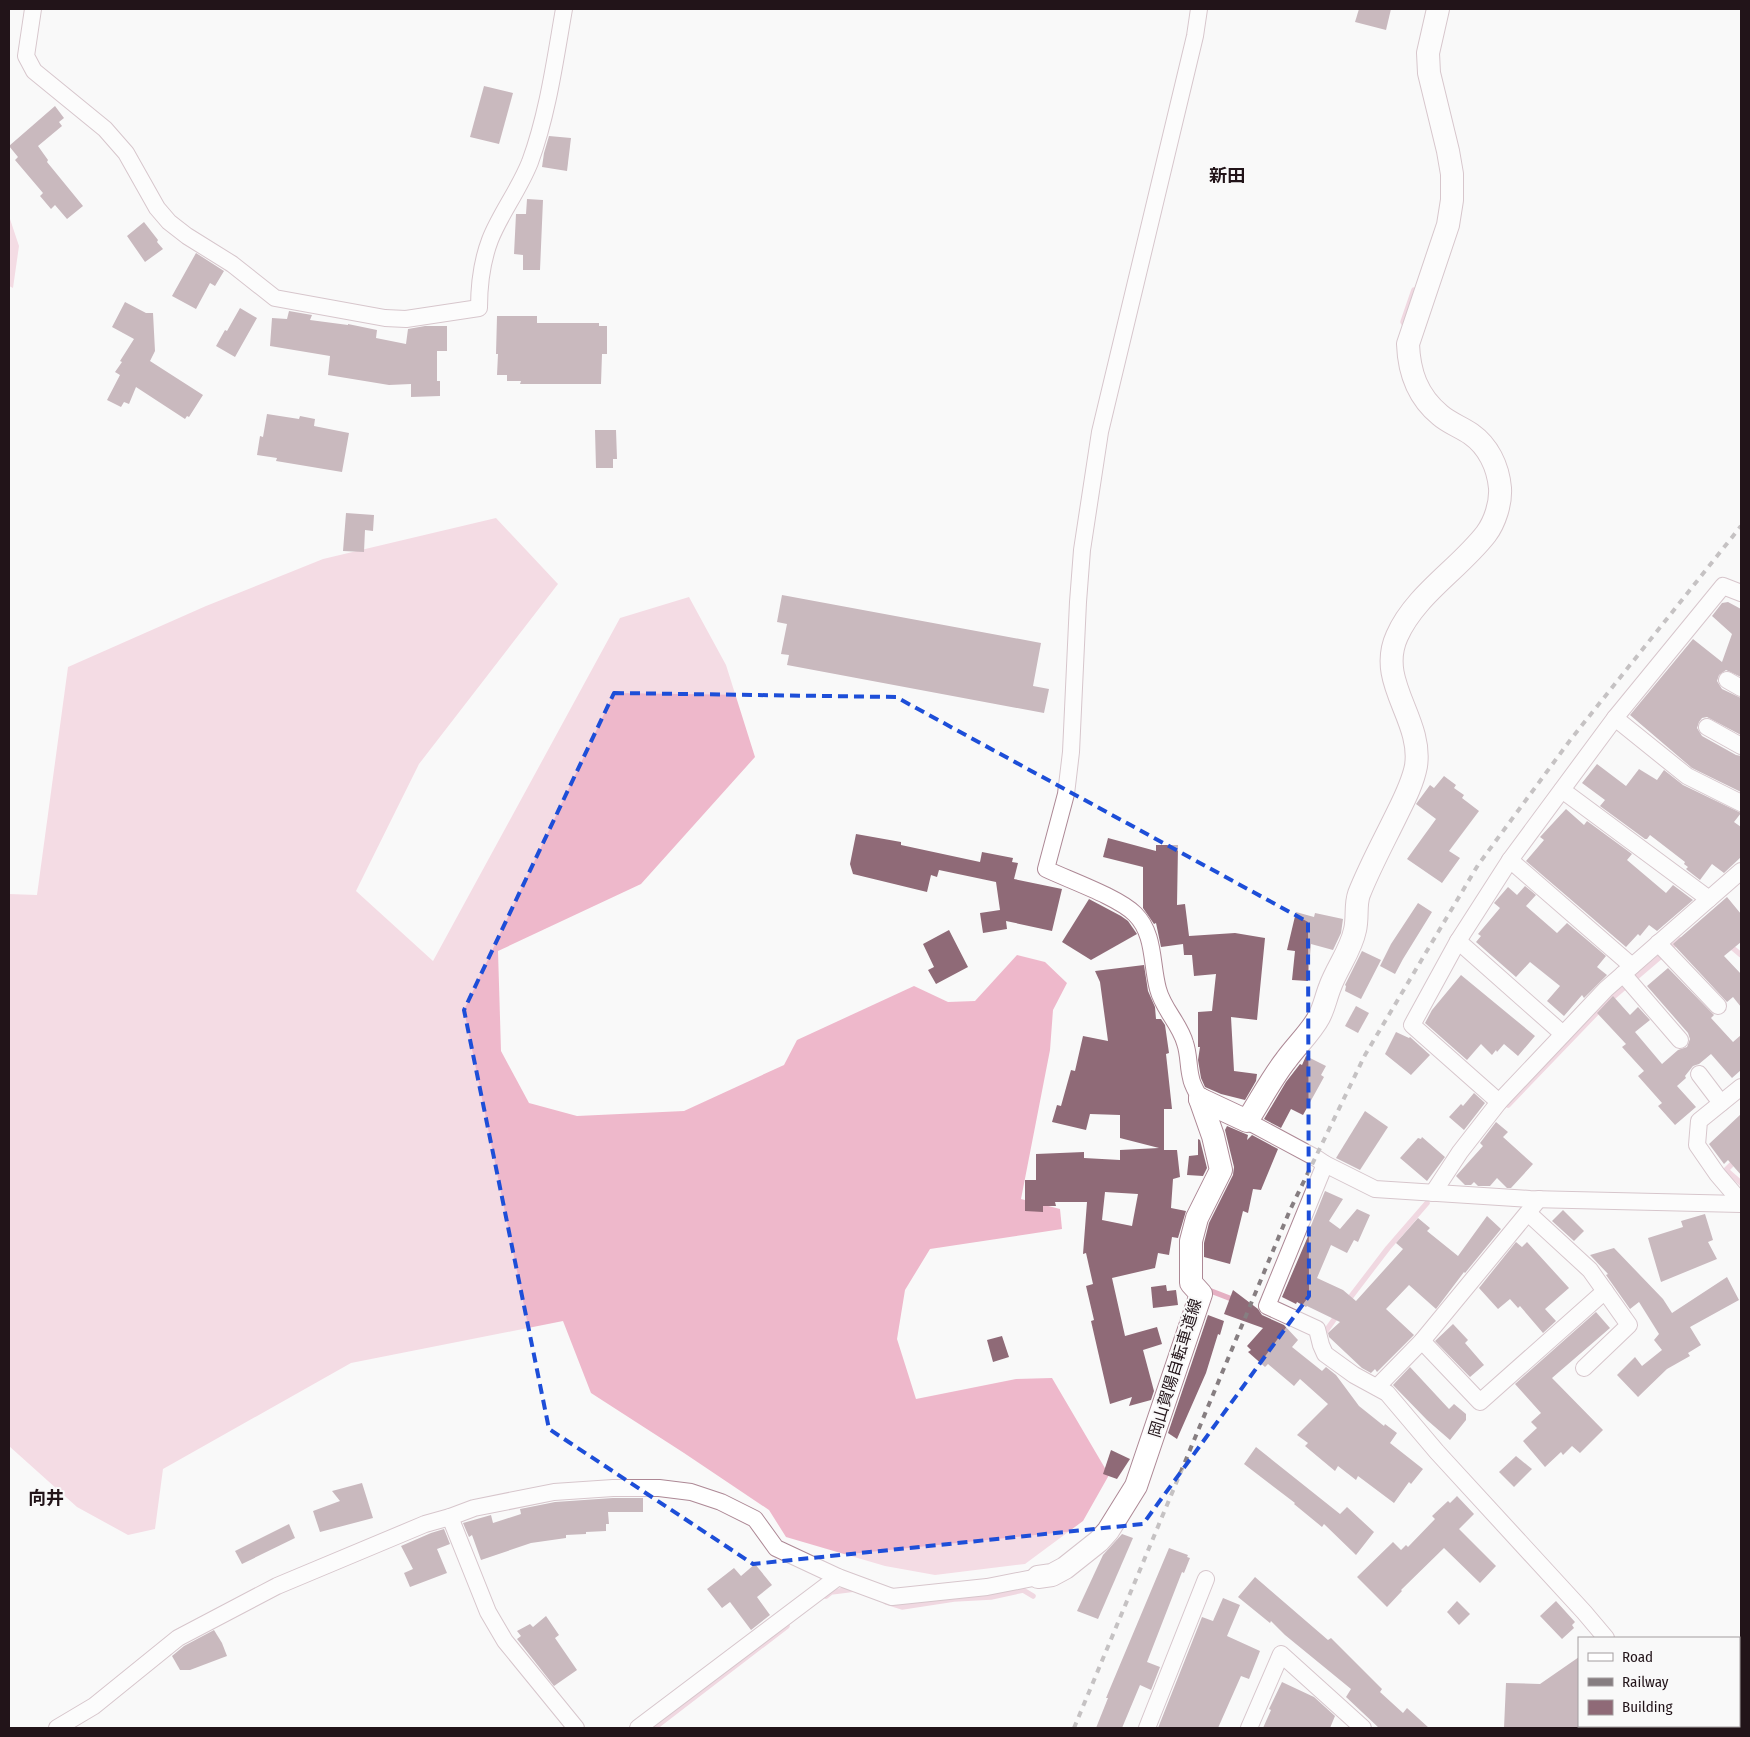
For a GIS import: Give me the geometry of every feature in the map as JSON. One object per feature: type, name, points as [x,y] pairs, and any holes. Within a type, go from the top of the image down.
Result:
[{"type":"main road","points":[[1200,1099],[1248,1121],[1284,1061],[1319,1017],[1356,928],[1358,896],[1404,800],[1414,772],[1418,753],[1410,718],[1394,682],[1391,667],[1394,643],[1410,614],[1486,534],[1499,503],[1498,477],[1492,458],[1484,445],[1431,406],[1416,384],[1408,360],[1408,344],[1448,225],[1452,200],[1452,174],[1448,151],[1429,73],[1428,53],[1438,9]]},
{"type":"main road","name":"岡山賀陽自転車道線","points":[[1038,1578],[1052,1575],[1065,1568],[1100,1541],[1140,1478],[1201,1294],[1191,1283],[1192,1241],[1197,1218],[1221,1170],[1213,1136],[1200,1099]]},
{"type":"street","points":[[33,9],[26,56],[34,71],[105,130],[126,153],[157,208],[169,222],[187,236],[232,264],[275,298],[385,318],[406,318],[440,315],[479,308],[483,268],[490,241],[529,164],[547,106],[564,9]]},
{"type":"street","points":[[1199,9],[1195,36],[1100,432],[1082,550],[1072,742],[1066,794],[1046,869],[1120,903],[1134,912],[1145,925],[1162,1003],[1170,1013],[1185,1043],[1191,1079],[1200,1099]]},
{"type":"street","points":[[1499,1102],[1412,1025],[1458,941],[1510,860],[1615,718],[1723,586],[1741,592]]},
{"type":"street","points":[[1615,718],[1687,776],[1741,803]]},
{"type":"street","points":[[1707,727],[1741,746]]},
{"type":"street","points":[[1562,790],[1709,899]]},
{"type":"street","points":[[1510,860],[1629,976],[1680,1040]]},
{"type":"street","points":[[1433,1193],[1460,1152],[1499,1102],[1562,1034],[1606,989],[1629,976],[1664,949],[1709,899],[1741,871]]},
{"type":"street","points":[[1458,941],[1562,1034]]},
{"type":"street","points":[[1664,949],[1718,1006]]},
{"type":"street","points":[[1699,1074],[1721,1103]]},
{"type":"street","points":[[1741,1087],[1699,1122],[1697,1145],[1717,1174],[1741,1203]]},
{"type":"street","points":[[1248,1121],[1325,1164],[1375,1189],[1539,1200],[1741,1203]]},
{"type":"street","points":[[1325,1164],[1267,1306],[1317,1329],[1325,1354],[1354,1375],[1379,1384],[1437,1452],[1605,1637]]},
{"type":"street","points":[[1379,1384],[1422,1340],[1539,1200]]},
{"type":"street","points":[[1528,1213],[1590,1270],[1629,1325],[1584,1368]]},
{"type":"street","points":[[1422,1340],[1480,1402],[1605,1291]]},
{"type":"street","points":[[58,1728],[94,1706],[178,1638],[277,1586],[425,1524],[474,1508],[554,1492],[613,1488],[659,1488],[691,1492],[721,1502],[755,1519],[776,1548],[838,1577],[892,1597],[987,1587],[1038,1578]]},
{"type":"street","points":[[450,1517],[488,1612],[505,1641],[576,1728]]},
{"type":"street","points":[[638,1728],[838,1577]]},
{"type":"street","points":[[1147,1728],[1206,1580]]},
{"type":"street","points":[[1249,1728],[1281,1654],[1356,1725]]},
{"type":"highlighted area","points":[[614,693],[896,697],[1308,922],[1309,1296],[1143,1524],[753,1564],[549,1429],[464,1010]]},
{"type":"shaded area","points":[[9,216],[19,246],[13,288],[9,286]]},
{"type":"shaded area","points":[[496,518],[558,584],[419,764],[356,891],[433,961],[620,618],[689,597],[726,665],[755,757],[641,884],[498,951],[501,1051],[529,1103],[577,1116],[684,1111],[784,1065],[797,1040],[914,986],[948,1002],[975,1001],[1017,955],[1045,962],[1067,983],[1053,1010],[1050,1050],[1021,1199],[1060,1209],[1062,1229],[930,1249],[905,1290],[897,1339],[916,1399],[1016,1379],[1052,1378],[1109,1475],[1083,1521],[1025,1564],[935,1575],[885,1566],[786,1537],[769,1510],[591,1393],[563,1321],[351,1363],[163,1469],[155,1529],[128,1535],[77,1507],[9,1446],[9,894],[37,895],[68,667],[206,606],[323,559]]},
{"type":"building","points":[[1359,9],[1391,9],[1386,30],[1355,22]]},
{"type":"building","points":[[484,86],[513,93],[499,144],[470,137]]},
{"type":"building","points":[[55,106],[64,118],[59,122],[62,126],[38,146],[48,160],[47,162],[83,206],[67,219],[55,205],[51,209],[40,196],[43,193],[15,160],[18,157],[9,146]]},
{"type":"building","points":[[549,136],[571,138],[567,171],[542,167]]},
{"type":"building","points":[[527,199],[543,200],[540,270],[523,270],[523,255],[514,254],[516,214],[526,214]]},
{"type":"building","points":[[144,222],[163,249],[145,262],[127,236]]},
{"type":"building","points":[[196,253],[224,271],[215,286],[210,283],[196,309],[172,296]]},
{"type":"building","points":[[125,302],[146,313],[153,313],[155,351],[150,361],[203,395],[189,417],[187,416],[185,419],[136,387],[129,404],[124,402],[121,407],[107,400],[120,375],[115,372],[134,339],[112,327]]},
{"type":"building","points":[[240,308],[257,318],[235,357],[216,346]]},
{"type":"building","points":[[289,311],[312,315],[310,320],[348,324],[377,330],[376,338],[406,344],[408,329],[425,326],[447,326],[447,351],[437,351],[437,381],[440,381],[440,396],[411,397],[411,384],[389,385],[328,375],[330,356],[270,346],[272,318],[287,319]]},
{"type":"building","points":[[497,316],[537,316],[537,323],[599,323],[599,326],[607,326],[607,354],[602,354],[601,384],[520,384],[521,381],[507,381],[507,375],[497,375]]},
{"type":"building","points":[[267,414],[299,419],[300,416],[315,419],[314,426],[349,433],[342,472],[276,461],[277,458],[257,455],[260,436],[263,437]]},
{"type":"building","points":[[595,430],[616,430],[617,459],[613,459],[613,468],[596,468]]},
{"type":"building","points":[[346,513],[374,515],[373,531],[365,530],[364,552],[343,551]]},
{"type":"building","points":[[782,595],[1041,643],[1033,686],[1049,689],[1044,713],[787,665],[789,655],[781,654],[787,624],[777,622]]},
{"type":"building","points":[[1728,602],[1741,609],[1741,677],[1726,670],[1719,675],[1717,681],[1722,689],[1741,698],[1741,735],[1707,717],[1702,718],[1697,728],[1702,736],[1741,756],[1741,792],[1692,768],[1630,715],[1693,639],[1722,662],[1732,634],[1712,616],[1722,603]]},
{"type":"building","points":[[1597,764],[1626,786],[1639,769],[1657,780],[1664,770],[1683,785],[1741,813],[1734,822],[1741,827],[1741,857],[1724,873],[1712,864],[1700,880],[1686,869],[1688,867],[1684,864],[1685,862],[1650,835],[1645,839],[1600,806],[1605,800],[1582,783]]},
{"type":"building","points":[[1444,776],[1456,785],[1454,788],[1464,795],[1462,798],[1479,811],[1449,851],[1460,858],[1442,883],[1407,859],[1436,819],[1416,804],[1430,785],[1434,788]]},
{"type":"building","points":[[1566,809],[1584,825],[1587,821],[1632,854],[1627,860],[1666,893],[1673,885],[1693,900],[1657,931],[1649,925],[1640,936],[1638,934],[1626,947],[1526,861],[1544,840],[1540,837]]},
{"type":"building","points":[[856,834],[901,842],[901,845],[980,862],[982,852],[1013,858],[1012,862],[1018,863],[1014,879],[1062,889],[1052,931],[1006,921],[1007,929],[983,933],[980,913],[1000,910],[996,882],[939,870],[937,877],[931,875],[927,892],[853,874],[850,864]]},
{"type":"building","points":[[1108,838],[1156,851],[1156,845],[1178,845],[1177,905],[1185,904],[1189,936],[1235,933],[1265,938],[1257,1020],[1231,1017],[1234,1071],[1257,1074],[1256,1081],[1245,1100],[1221,1094],[1205,1087],[1201,1078],[1198,1060],[1200,1047],[1198,1047],[1198,1012],[1212,1011],[1216,974],[1194,976],[1192,955],[1184,955],[1183,944],[1161,947],[1156,923],[1154,924],[1143,908],[1143,867],[1103,857]]},
{"type":"building","points":[[1525,886],[1536,895],[1526,906],[1557,933],[1567,923],[1606,956],[1597,967],[1607,975],[1584,998],[1582,995],[1564,1016],[1547,1001],[1560,986],[1530,962],[1516,977],[1476,942],[1481,936],[1478,934],[1500,908],[1494,903],[1508,887],[1517,895]]},
{"type":"building","points":[[1727,897],[1741,914],[1741,942],[1724,956],[1741,974],[1741,1007],[1733,997],[1727,1002],[1673,944]]},
{"type":"building","points":[[1089,899],[1128,921],[1137,934],[1091,960],[1062,942]]},
{"type":"building","points":[[1418,903],[1432,912],[1395,974],[1380,966],[1391,944]]},
{"type":"building","points":[[1296,912],[1314,917],[1315,913],[1343,919],[1341,933],[1333,950],[1311,944],[1308,981],[1292,980],[1295,951],[1287,950]]},
{"type":"building","points":[[949,930],[968,967],[936,984],[928,970],[934,967],[923,944]]},
{"type":"building","points":[[1362,951],[1381,960],[1361,999],[1345,991],[1345,985]]},
{"type":"building","points":[[1144,965],[1148,991],[1155,1007],[1156,1019],[1161,1019],[1165,1025],[1169,1053],[1166,1054],[1172,1109],[1164,1109],[1164,1150],[1177,1150],[1180,1177],[1173,1179],[1171,1208],[1186,1211],[1178,1238],[1172,1237],[1169,1255],[1158,1253],[1155,1268],[1112,1278],[1125,1336],[1157,1327],[1162,1344],[1143,1350],[1154,1391],[1151,1400],[1129,1406],[1132,1397],[1110,1404],[1091,1321],[1094,1320],[1086,1286],[1093,1284],[1086,1253],[1083,1254],[1087,1202],[1055,1202],[1056,1206],[1043,1206],[1043,1212],[1025,1211],[1025,1180],[1036,1180],[1036,1154],[1084,1152],[1084,1158],[1120,1160],[1120,1150],[1159,1148],[1120,1138],[1120,1115],[1090,1114],[1086,1130],[1052,1122],[1057,1105],[1061,1106],[1071,1070],[1075,1071],[1083,1036],[1108,1041],[1100,982],[1095,971]],"holes":[[[1105,1192],[1138,1194],[1132,1226],[1102,1220]]]},
{"type":"building","points":[[1668,968],[1714,1015],[1711,1018],[1733,1042],[1741,1035],[1741,1070],[1732,1078],[1711,1054],[1699,1064],[1693,1066],[1685,1076],[1686,1078],[1677,1086],[1696,1107],[1675,1125],[1658,1106],[1662,1103],[1638,1076],[1644,1071],[1622,1047],[1626,1044],[1597,1013],[1613,996],[1630,1015],[1638,1007],[1650,1020],[1635,1032],[1662,1064],[1678,1050],[1687,1047],[1690,1039],[1688,1033],[1647,986]]},
{"type":"building","points":[[1461,975],[1535,1036],[1518,1056],[1504,1044],[1492,1055],[1481,1044],[1467,1060],[1425,1023],[1432,1010]]},
{"type":"building","points":[[1356,1006],[1369,1013],[1358,1033],[1345,1026]]},
{"type":"building","points":[[1396,1032],[1410,1037],[1430,1055],[1411,1075],[1385,1054]]},
{"type":"building","points":[[1306,1056],[1326,1066],[1321,1075],[1324,1077],[1303,1115],[1291,1109],[1281,1128],[1264,1119],[1286,1082],[1300,1064],[1302,1065]]},
{"type":"building","points":[[1474,1093],[1485,1103],[1464,1130],[1449,1117],[1461,1104],[1463,1106]]},
{"type":"building","points":[[1365,1111],[1388,1127],[1360,1170],[1336,1158]]},
{"type":"building","points":[[1741,1114],[1741,1175],[1728,1160],[1724,1164],[1709,1144]]},
{"type":"building","points":[[1496,1122],[1508,1132],[1503,1137],[1533,1164],[1511,1188],[1507,1188],[1497,1178],[1490,1186],[1478,1186],[1474,1182],[1471,1185],[1465,1185],[1456,1176],[1483,1146],[1480,1143]]},
{"type":"building","points":[[1227,1126],[1248,1135],[1247,1140],[1252,1135],[1278,1149],[1261,1190],[1253,1189],[1248,1213],[1243,1211],[1230,1264],[1204,1257],[1204,1243],[1209,1223],[1233,1175],[1234,1167],[1225,1130]]},
{"type":"building","points":[[1422,1137],[1445,1157],[1427,1181],[1400,1158],[1418,1138],[1421,1139]]},
{"type":"building","points":[[1198,1139],[1200,1140],[1207,1168],[1203,1176],[1187,1175],[1189,1156],[1198,1155]]},
{"type":"building","points":[[1325,1191],[1343,1199],[1329,1221],[1340,1229],[1357,1209],[1370,1215],[1358,1242],[1354,1240],[1347,1253],[1331,1245],[1317,1278],[1343,1290],[1356,1301],[1403,1249],[1396,1243],[1418,1218],[1430,1228],[1427,1231],[1458,1256],[1487,1216],[1501,1229],[1464,1272],[1436,1309],[1409,1285],[1386,1309],[1414,1335],[1377,1372],[1375,1369],[1371,1373],[1362,1368],[1329,1337],[1328,1333],[1340,1322],[1307,1306],[1297,1302],[1296,1304],[1282,1297]]},
{"type":"building","points":[[1563,1210],[1584,1231],[1574,1241],[1552,1221]]},
{"type":"building","points":[[1705,1214],[1713,1240],[1708,1242],[1717,1259],[1661,1282],[1648,1238],[1683,1227],[1681,1221]]},
{"type":"building","points":[[1516,1242],[1522,1247],[1527,1242],[1569,1288],[1545,1309],[1556,1321],[1543,1333],[1520,1306],[1518,1308],[1510,1299],[1498,1309],[1479,1288]]},
{"type":"building","points":[[1614,1248],[1663,1299],[1672,1313],[1727,1277],[1739,1300],[1690,1327],[1701,1345],[1688,1353],[1690,1356],[1667,1369],[1638,1397],[1617,1375],[1635,1357],[1642,1366],[1662,1350],[1654,1340],[1659,1334],[1639,1302],[1630,1309],[1606,1275],[1608,1274],[1590,1255]]},
{"type":"building","points":[[1166,1285],[1167,1291],[1176,1290],[1178,1305],[1153,1308],[1151,1287]]},
{"type":"building","points":[[1233,1290],[1258,1309],[1262,1315],[1284,1325],[1298,1340],[1292,1347],[1322,1371],[1326,1367],[1336,1375],[1359,1406],[1384,1426],[1385,1424],[1397,1433],[1390,1443],[1423,1469],[1411,1484],[1409,1482],[1394,1503],[1358,1476],[1356,1480],[1338,1466],[1335,1471],[1305,1446],[1308,1443],[1297,1435],[1328,1404],[1300,1379],[1294,1386],[1268,1364],[1265,1367],[1248,1352],[1251,1350],[1247,1346],[1263,1328],[1224,1314]]},
{"type":"building","points":[[1596,1312],[1610,1328],[1552,1378],[1603,1430],[1580,1453],[1572,1446],[1563,1455],[1561,1452],[1545,1467],[1523,1441],[1537,1428],[1531,1422],[1541,1413],[1515,1384]]},
{"type":"building","points":[[1208,1315],[1224,1321],[1206,1373],[1177,1439],[1168,1433]]},
{"type":"building","points":[[1453,1324],[1468,1340],[1465,1343],[1484,1365],[1470,1377],[1435,1341]]},
{"type":"building","points":[[1002,1336],[1009,1357],[993,1362],[987,1340]]},
{"type":"building","points":[[1410,1367],[1449,1409],[1454,1404],[1466,1414],[1466,1420],[1450,1440],[1427,1420],[1393,1385]]},
{"type":"building","points":[[1256,1447],[1340,1514],[1347,1507],[1374,1532],[1356,1555],[1324,1524],[1322,1527],[1295,1503],[1244,1464]]},
{"type":"building","points":[[1111,1450],[1130,1459],[1117,1479],[1103,1474]]},
{"type":"building","points":[[1516,1456],[1532,1469],[1514,1487],[1499,1472]]},
{"type":"building","points":[[362,1483],[373,1518],[320,1532],[313,1511],[340,1501],[332,1491]]},
{"type":"building","points":[[1457,1496],[1474,1514],[1459,1529],[1496,1566],[1480,1583],[1444,1548],[1401,1590],[1387,1607],[1357,1577],[1393,1542],[1401,1550],[1406,1545],[1408,1547],[1435,1519],[1432,1516],[1448,1501],[1450,1503]]},
{"type":"building","points":[[643,1498],[643,1512],[608,1512],[609,1524],[606,1524],[606,1531],[566,1535],[566,1538],[531,1543],[481,1560],[472,1535],[469,1537],[463,1523],[491,1515],[493,1523],[521,1514],[520,1509],[555,1502]]},
{"type":"building","points":[[289,1524],[295,1538],[242,1564],[235,1551]]},
{"type":"building","points":[[444,1529],[450,1544],[437,1549],[447,1573],[410,1587],[404,1573],[413,1569],[401,1546]]},
{"type":"building","points":[[1122,1534],[1133,1538],[1098,1619],[1077,1611],[1103,1555]]},
{"type":"building","points":[[1169,1548],[1188,1555],[1187,1557],[1190,1558],[1184,1573],[1182,1572],[1147,1662],[1160,1667],[1151,1690],[1140,1685],[1122,1728],[1096,1728],[1108,1698],[1106,1698]]},
{"type":"building","points":[[755,1564],[772,1585],[757,1597],[770,1615],[751,1630],[730,1602],[722,1608],[707,1589],[734,1568],[741,1576]]},
{"type":"building","points":[[1255,1577],[1328,1640],[1331,1638],[1382,1689],[1380,1692],[1403,1713],[1407,1708],[1429,1728],[1379,1728],[1346,1697],[1351,1689],[1285,1635],[1271,1621],[1270,1623],[1238,1597]]},
{"type":"building","points":[[1223,1598],[1240,1605],[1227,1636],[1260,1651],[1249,1679],[1241,1676],[1218,1728],[1158,1728],[1202,1617],[1213,1621]]},
{"type":"building","points":[[1457,1601],[1470,1614],[1459,1625],[1447,1612]]},
{"type":"building","points":[[1556,1601],[1575,1622],[1572,1625],[1574,1628],[1562,1639],[1540,1616]]},
{"type":"building","points":[[546,1616],[559,1635],[555,1638],[577,1670],[554,1686],[517,1639],[521,1636],[517,1631],[530,1624],[533,1627]]},
{"type":"building","points":[[214,1630],[227,1656],[190,1670],[180,1670],[172,1656],[184,1646]]},
{"type":"building","points":[[1578,1658],[1579,1728],[1504,1728],[1506,1683],[1540,1684]]},
{"type":"building","points":[[1282,1682],[1314,1697],[1335,1716],[1330,1728],[1263,1728],[1271,1710],[1269,1709]]},
{"type":"waterway","points":[[1405,325],[1403,322],[1414,290]]},
{"type":"waterway","points":[[1508,1105],[1605,1004],[1680,940]]},
{"type":"waterway","points":[[1728,944],[1741,955]]},
{"type":"waterway","points":[[1741,1155],[1726,1170],[1741,1183]]},
{"type":"waterway","points":[[1346,1303],[1388,1248],[1427,1203]]},
{"type":"waterway","points":[[1211,1291],[1237,1301]]},
{"type":"waterway","points":[[1323,1335],[1338,1314]]},
{"type":"waterway","points":[[826,1596],[831,1592],[855,1589]]},
{"type":"waterway","points":[[886,1602],[902,1607],[954,1599],[991,1597],[1023,1590],[1033,1596]]},
{"type":"waterway","points":[[654,1728],[787,1626]]},
{"type":"railway","points":[[1074,1728],[1290,1210],[1365,1055],[1478,865],[1571,739],[1741,526]]},
{"type":"district","name":"新田","points":[[1227,176]]},
{"type":"district","name":"向井","points":[[46,1498]]}]
